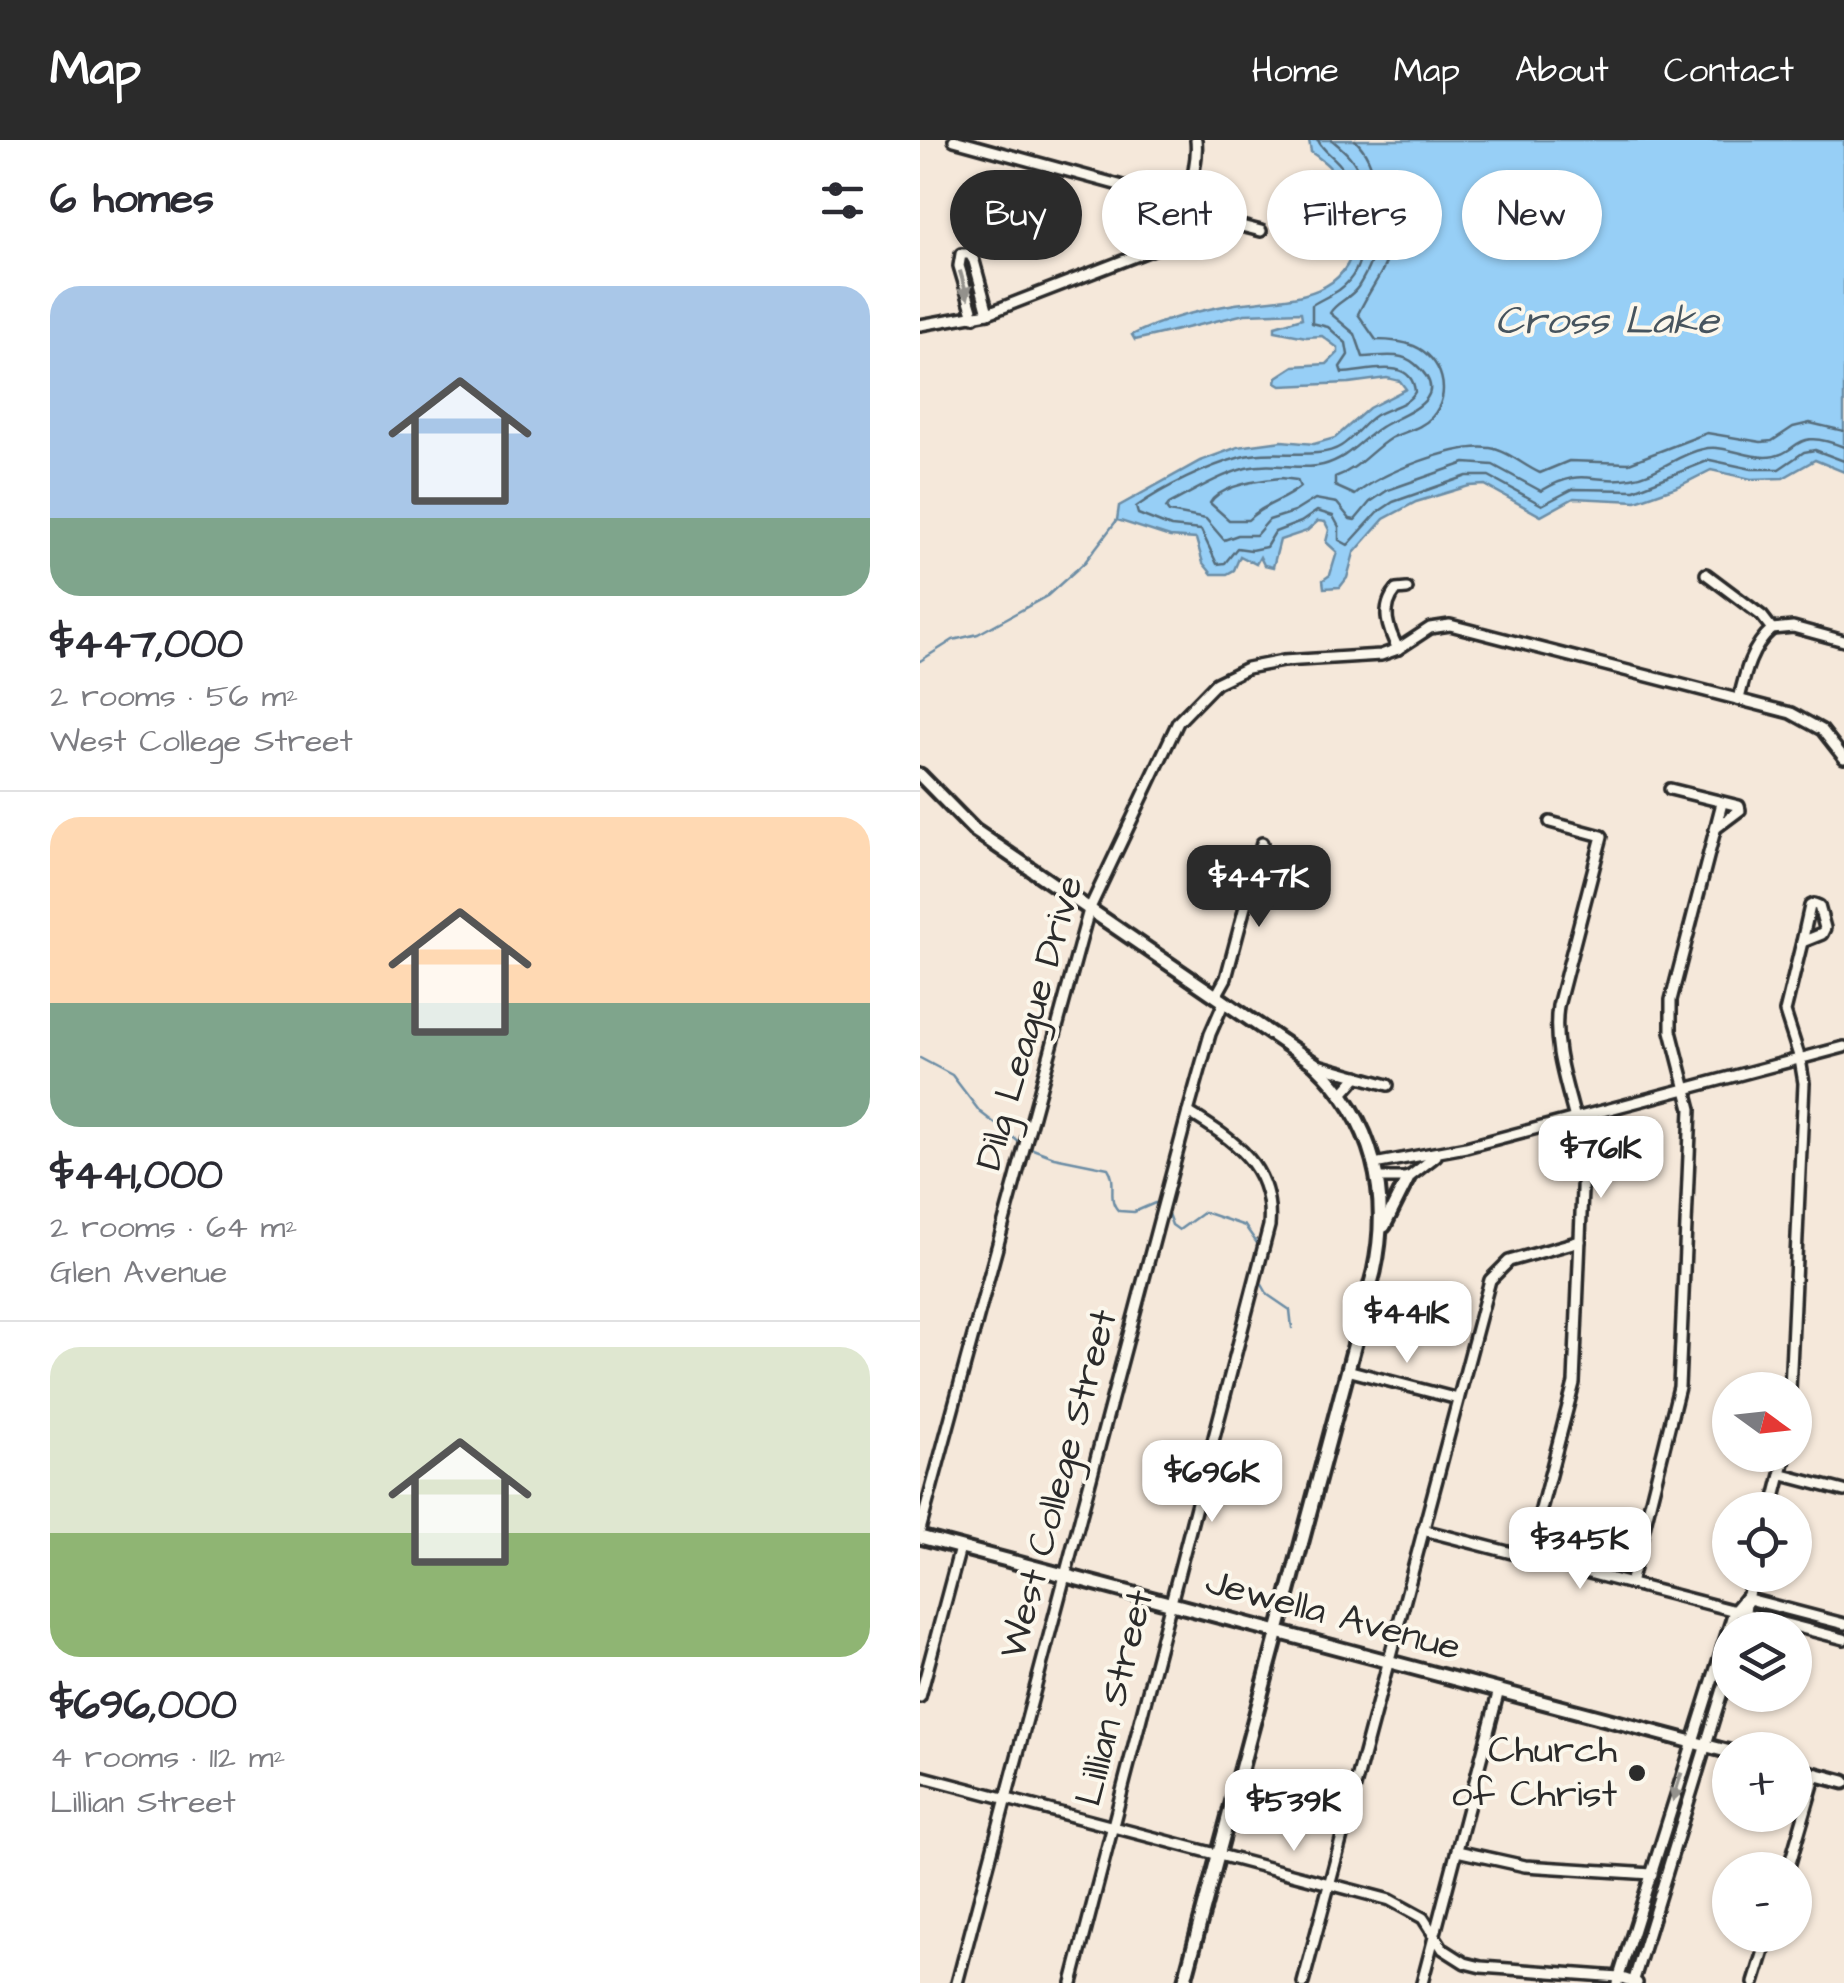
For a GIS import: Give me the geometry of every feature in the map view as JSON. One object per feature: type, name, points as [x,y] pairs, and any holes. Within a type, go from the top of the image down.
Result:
[{"type":"main road","points":[[920,775],[974,830],[1315,1064],[1342,1094],[1363,1129],[1378,1178],[1382,1230],[1374,1272],[1184,1983]]},
{"type":"main road","points":[[1382,1230],[1412,1175]]},
{"type":"main road","name":"Jewella Avenue","points":[[920,1534],[960,1548],[1712,1747]]},
{"type":"main road","points":[[1812,1773],[1844,1782]]},
{"type":"street","points":[[954,140],[1102,180]]},
{"type":"street","points":[[1193,170],[1198,151],[1196,140]]},
{"type":"street","points":[[1247,228],[1261,232]]},
{"type":"street","points":[[974,318],[959,266],[961,254],[970,254],[974,261],[988,313]]},
{"type":"street","points":[[920,325],[974,318],[1130,260]]},
{"type":"street","points":[[1706,574],[1750,606],[1772,630]]},
{"type":"street","points":[[1398,649],[1387,623],[1386,607],[1396,590],[1407,589]]},
{"type":"street","name":"Dilg League Drive","points":[[920,1534],[1090,910],[1171,735],[1202,694],[1230,675],[1264,664],[1369,657],[1398,649],[1430,628],[1450,625],[1739,699],[1808,721],[1828,734],[1844,758]]},
{"type":"street","points":[[1739,699],[1750,660],[1772,630],[1792,626],[1844,641]]},
{"type":"street","points":[[1670,788],[1739,806],[1740,810],[1716,828]]},
{"type":"street","points":[[1630,1584],[1679,1387],[1691,1109],[1671,1031],[1671,1000],[1722,803]]},
{"type":"street","points":[[1528,1559],[1574,1383],[1583,1166],[1558,1051],[1556,1017],[1602,836],[1550,822]]},
{"type":"street","name":"West College Street","points":[[958,1983],[1262,843]]},
{"type":"street","points":[[1791,1372],[1804,1083],[1785,1006],[1802,942]]},
{"type":"street","points":[[1374,1164],[1404,1156],[1438,1154],[1844,1047]]},
{"type":"street","points":[[1315,1064],[1388,1085]]},
{"type":"street","points":[[1342,1094],[1358,1076]]},
{"type":"street","name":"Lillian Street","points":[[1072,1983],[1267,1238],[1270,1213],[1266,1183],[1256,1162],[1188,1112]]},
{"type":"street","points":[[1378,1178],[1412,1175],[1438,1154]]},
{"type":"street","points":[[1404,1156],[1397,1164],[1401,1173],[1412,1175]]},
{"type":"street","points":[[1302,1983],[1492,1275],[1517,1257],[1580,1241]]},
{"type":"street","points":[[1347,1370],[1458,1400]]},
{"type":"street","points":[[1778,1492],[1783,1472]]},
{"type":"street","points":[[1783,1475],[1844,1491]]},
{"type":"street","points":[[1423,1530],[1738,1612]]},
{"type":"street","points":[[920,1697],[960,1548]]},
{"type":"street","points":[[1746,1612],[1747,1592]]},
{"type":"street","points":[[1618,1980],[1734,1611],[1745,1598]]},
{"type":"street","points":[[1745,1598],[1844,1624]]},
{"type":"street","points":[[1812,1630],[1844,1638]]},
{"type":"street","points":[[1422,1983],[1499,1690]]},
{"type":"street","points":[[920,1776],[1400,1904],[1427,1922],[1450,1955],[1473,1966],[1635,1982],[1715,1712]]},
{"type":"street","points":[[1793,1852],[1816,1774]]},
{"type":"street","points":[[1456,1851],[1526,1866],[1665,1876]]},
{"type":"street","points":[[1754,1983],[1764,1952]]},
{"type":"water","name":"Cross Lake","points":[[1309,140],[1844,140],[1844,472],[1815,460],[1783,478],[1751,479],[1711,470],[1636,501],[1574,498],[1541,516],[1485,485],[1469,486],[1416,502],[1384,519],[1354,553],[1347,578],[1340,587],[1324,588],[1323,580],[1330,575],[1337,552],[1326,542],[1329,530],[1325,522],[1318,521],[1307,531],[1280,540],[1273,567],[1264,565],[1260,557],[1256,564],[1240,556],[1234,570],[1212,574],[1203,563],[1196,539],[1170,537],[1117,520],[1119,506],[1200,461],[1238,447],[1282,441],[1314,444],[1335,438],[1369,408],[1406,389],[1400,381],[1387,378],[1349,383],[1276,383],[1277,377],[1294,366],[1327,364],[1338,353],[1338,348],[1322,336],[1275,331],[1275,326],[1302,318],[1301,312],[1245,314],[1135,340],[1132,335],[1195,312],[1308,293],[1338,277],[1350,260],[1442,260],[1442,170],[1331,170],[1311,152]]},
{"type":"waterway","points":[[920,661],[953,640],[978,634],[1047,596],[1085,562],[1117,520]]},
{"type":"waterway","points":[[920,1058],[952,1075],[980,1112],[1019,1142]]},
{"type":"waterway","points":[[1030,1148],[1108,1168],[1113,1202],[1119,1211],[1134,1212],[1155,1203],[1160,1205]]},
{"type":"waterway","points":[[1167,1211],[1172,1225],[1179,1230],[1204,1212],[1245,1226],[1259,1246]]},
{"type":"waterway","points":[[1260,1281],[1268,1295],[1290,1310],[1292,1328]]},
{"type":"place","name":"Church of Christ","points":[[1637,1773]]}]
